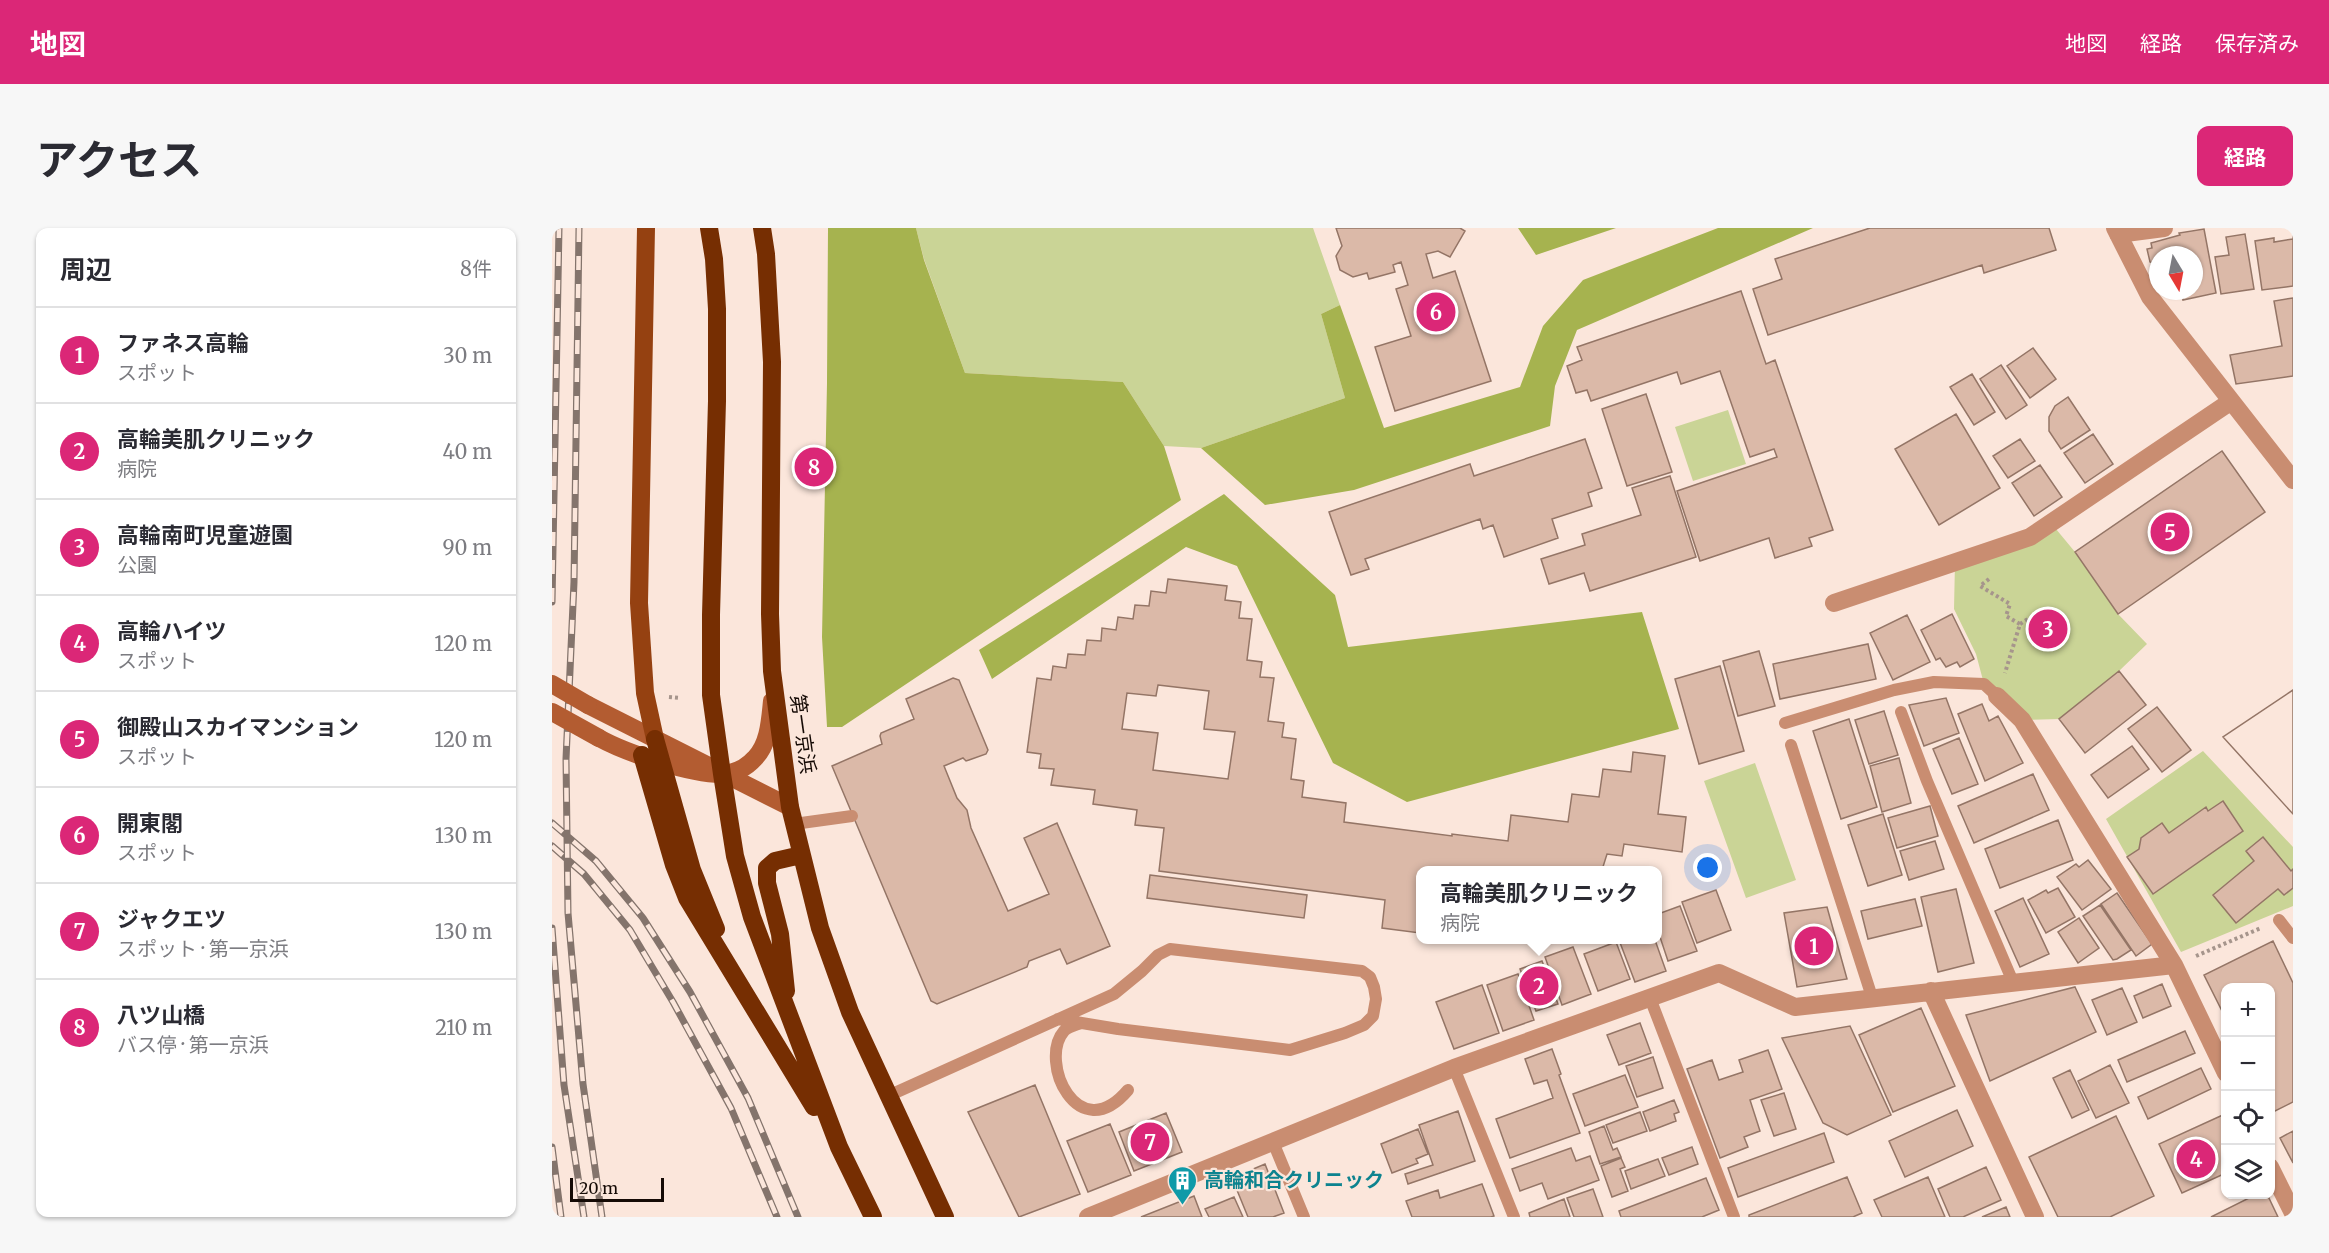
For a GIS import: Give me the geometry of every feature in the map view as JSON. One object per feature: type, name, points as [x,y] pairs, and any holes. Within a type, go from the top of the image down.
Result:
[{"type":"highway","points":[[709,228],[714,259],[716,299],[717,389],[711,695],[735,856],[752,917],[788,1017],[839,1147],[873,1217]]},
{"type":"highway","name":"第一京浜","points":[[762,228],[766,254],[772,362],[770,614],[774,691],[792,816],[820,928],[850,1012],[945,1217]]},
{"type":"highway","points":[[655,739],[692,870],[743,991]]},
{"type":"highway","points":[[642,755],[674,865],[687,898],[839,1147]]},
{"type":"highway","points":[[788,1017],[780,934],[767,883],[767,868],[775,861],[801,855]]},
{"type":"main road","points":[[646,228],[639,603],[645,693],[655,739]]},
{"type":"main road","points":[[766,254],[773,228]]},
{"type":"street","points":[[2164,228],[2117,231],[2150,297],[2293,480]]},
{"type":"street","points":[[1834,603],[2030,537],[2230,402]]},
{"type":"street","points":[[552,684],[722,774],[792,816]]},
{"type":"street","points":[[552,712],[613,746],[660,761],[722,774],[734,772],[757,757],[770,724],[774,691]]},
{"type":"street","points":[[1997,696],[2022,720],[2174,965],[2221,1063]]},
{"type":"street","points":[[1088,1217],[1114,1212],[1273,1142],[1454,1068],[1719,973],[1795,1007],[2174,965]]},
{"type":"street","points":[[1931,991],[2035,1217]]},
{"type":"street","points":[[2275,1176],[2293,1214]]},
{"type":"lane","points":[[1785,723],[1894,690],[1934,682],[1984,684],[1997,696]]},
{"type":"lane","points":[[1901,712],[1926,781],[2013,982]]},
{"type":"lane","points":[[1791,745],[1872,997]]},
{"type":"lane","points":[[792,816],[852,816]]},
{"type":"lane","points":[[2279,920],[2293,938]]},
{"type":"lane","points":[[888,1096],[1058,1019],[1114,994],[1158,955],[1170,949],[1362,971],[1370,977],[1376,999],[1373,1016],[1364,1025],[1345,1034],[1290,1050],[1118,1029],[1058,1019]]},
{"type":"lane","points":[[1650,998],[1734,1217]]},
{"type":"lane","points":[[1082,1022],[1065,1029],[1058,1041],[1055,1057],[1063,1084],[1071,1098],[1081,1108],[1101,1110],[1111,1106],[1128,1090]]},
{"type":"lane","points":[[1454,1068],[1514,1217]]},
{"type":"lane","points":[[1273,1142],[1304,1217]]},
{"type":"path","points":[[1996,574],[1980,586],[2010,604],[2006,616],[2020,624]]},
{"type":"path","points":[[1997,696],[2020,624],[2028,619]]},
{"type":"path","points":[[2174,965],[2279,920]]},
{"type":"green space","points":[[828,228],[916,228],[924,260],[965,373],[1123,382],[1164,446],[1181,500],[842,727],[827,727],[822,637]]},
{"type":"green space","points":[[916,228],[1313,228],[1340,305],[1321,314],[1345,398],[1201,448],[1164,446],[1123,382],[965,373],[924,259]]},
{"type":"green space","points":[[1518,228],[1616,228],[1536,255]]},
{"type":"green space","points":[[1718,228],[1813,228],[1577,330],[1555,386],[1550,426],[1354,490],[1265,505],[1201,448],[1345,398],[1321,314],[1340,305],[1384,428],[1520,387],[1543,326],[1583,280]]},
{"type":"green space","points":[[1728,410],[1746,464],[1693,481],[1675,427]]},
{"type":"green space","points":[[1224,494],[1335,595],[1348,647],[1642,612],[1679,729],[1407,802],[1333,763],[1237,566],[1186,547],[992,679],[979,650]]},
{"type":"green space","points":[[2051,523],[2075,552],[2118,614],[2147,644],[2119,671],[2059,719],[2022,720],[1984,684],[1976,654],[1954,609],[1955,562]]},
{"type":"green space","points":[[2203,751],[2293,847],[2293,906],[2181,952],[2106,819]]},
{"type":"green space","points":[[1755,763],[1796,880],[1746,898],[1704,781]]},
{"type":"building","points":[[1336,228],[1460,228],[1465,231],[1450,257],[1438,251],[1426,254],[1433,278],[1455,271],[1491,381],[1395,411],[1375,347],[1411,336],[1396,289],[1408,285],[1401,262],[1393,265],[1395,272],[1369,279],[1367,273],[1353,277],[1340,270],[1336,256],[1342,246]]},
{"type":"building","points":[[1870,228],[2049,228],[2056,250],[1984,273],[1982,265],[1768,335],[1753,289],[1782,279],[1775,259]]},
{"type":"building","points":[[2204,229],[2216,293],[2203,296],[2203,246],[2152,246],[2151,243],[2180,235],[2179,233]]},
{"type":"building","points":[[2245,234],[2254,289],[2221,294],[2215,257],[2229,255],[2226,237]]},
{"type":"building","points":[[2274,238],[2274,242],[2293,239],[2293,286],[2262,290],[2255,241]]},
{"type":"building","points":[[1741,291],[1766,364],[1775,360],[1833,530],[1809,538],[1812,546],[1775,558],[1769,538],[1700,561],[1677,491],[1777,457],[1774,449],[1750,457],[1720,371],[1681,384],[1677,372],[1591,401],[1587,390],[1576,393],[1567,366],[1582,360],[1577,347]]},
{"type":"building","points":[[2293,298],[2293,376],[2236,384],[2230,355],[2282,346],[2274,301]]},
{"type":"building","points":[[2033,348],[2056,379],[2030,398],[2007,366]]},
{"type":"building","points":[[2001,365],[2027,405],[2006,419],[1980,379]]},
{"type":"building","points":[[1972,374],[1995,412],[1974,425],[1950,387]]},
{"type":"building","points":[[1646,394],[1672,472],[1627,486],[1602,409]]},
{"type":"building","points":[[2068,397],[2090,430],[2061,449],[2049,431],[2049,417],[2055,406]]},
{"type":"building","points":[[1956,414],[2000,488],[1939,525],[1895,449]]},
{"type":"building","points":[[2093,434],[2113,464],[2085,483],[2064,453]]},
{"type":"building","points":[[1585,439],[1602,488],[1588,493],[1592,506],[1552,519],[1558,538],[1504,557],[1493,525],[1483,529],[1480,519],[1365,559],[1369,569],[1351,575],[1329,512],[1470,464],[1474,476]]},
{"type":"building","points":[[2020,439],[2035,461],[2008,478],[1993,456]]},
{"type":"building","points":[[2222,451],[2265,512],[2118,614],[2075,552]]},
{"type":"building","points":[[2040,465],[2062,497],[2034,516],[2012,483]]},
{"type":"building","points":[[1670,476],[1696,557],[1590,591],[1584,573],[1549,584],[1541,559],[1585,545],[1582,534],[1641,515],[1632,488]]},
{"type":"building","points":[[1168,579],[1227,586],[1225,600],[1241,602],[1239,618],[1252,619],[1247,660],[1262,662],[1260,677],[1274,678],[1268,721],[1284,723],[1282,737],[1296,739],[1291,779],[1304,781],[1302,797],[1346,803],[1344,822],[1508,841],[1511,815],[1568,822],[1572,794],[1599,797],[1603,769],[1631,772],[1633,752],[1665,756],[1658,814],[1686,817],[1682,852],[1624,844],[1622,856],[1607,854],[1603,866],[1416,866],[1416,932],[1382,928],[1385,900],[1159,871],[1164,828],[1135,825],[1137,810],[1093,804],[1095,790],[1051,785],[1054,769],[1039,768],[1041,754],[1027,752],[1037,678],[1051,680],[1053,666],[1066,668],[1068,654],[1085,655],[1087,640],[1101,641],[1102,628],[1116,630],[1118,617],[1133,619],[1135,605],[1149,606],[1151,591],[1166,593]],"holes":[[[1158,685],[1209,691],[1204,729],[1235,732],[1228,779],[1153,770],[1158,733],[1122,729],[1127,693],[1156,696]]]},
{"type":"building","points":[[1952,614],[1974,659],[1960,667],[1957,662],[1946,667],[1940,658],[1936,660],[1921,630]]},
{"type":"building","points":[[1907,615],[1930,662],[1893,680],[1870,633]]},
{"type":"building","points":[[1868,644],[1876,679],[1780,699],[1773,664]]},
{"type":"building","points":[[1759,651],[1775,706],[1738,716],[1723,661]]},
{"type":"building","points":[[1720,666],[1744,751],[1699,764],[1675,679]]},
{"type":"building","points":[[2119,671],[2146,705],[2085,753],[2059,719]]},
{"type":"building","points":[[953,678],[959,680],[988,750],[986,754],[966,761],[963,758],[944,766],[957,798],[967,810],[971,828],[1008,911],[1049,894],[1024,838],[1057,823],[1110,946],[1067,964],[1060,949],[1029,961],[1027,967],[937,1004],[931,1001],[832,766],[882,744],[881,733],[914,719],[906,699]]},
{"type":"building","points":[[2293,690],[2293,814],[2223,737]]},
{"type":"building","points":[[2293,690],[2293,814],[2223,737]]},
{"type":"building","points":[[1946,698],[1959,733],[1924,746],[1909,705]]},
{"type":"building","points":[[1982,704],[1989,721],[1998,716],[2023,763],[1985,781],[1958,714]]},
{"type":"building","points":[[2157,707],[2191,750],[2162,772],[2128,729]]},
{"type":"building","points":[[1884,711],[1898,755],[1869,764],[1855,720]]},
{"type":"building","points":[[1849,719],[1877,807],[1841,819],[1813,731]]},
{"type":"building","points":[[1959,738],[1978,784],[1952,794],[1933,749]]},
{"type":"building","points":[[2132,746],[2149,769],[2108,798],[2091,775]]},
{"type":"building","points":[[1899,758],[1911,803],[1882,812],[1870,766]]},
{"type":"building","points":[[2033,774],[2049,810],[1974,843],[1958,806]]},
{"type":"building","points":[[2223,801],[2243,831],[2153,894],[2127,857],[2139,849],[2141,838],[2162,823],[2169,833],[2206,807],[2208,811]]},
{"type":"building","points":[[1930,806],[1938,836],[1897,848],[1888,818]]},
{"type":"building","points":[[1883,814],[1902,875],[1868,886],[1848,825]]},
{"type":"building","points":[[2058,820],[2073,860],[2000,888],[1985,849]]},
{"type":"building","points":[[2263,837],[2291,871],[2293,869],[2293,888],[2284,895],[2278,889],[2236,923],[2213,895],[2254,861],[2246,851]]},
{"type":"building","points":[[1935,841],[1944,869],[1909,880],[1900,851]]},
{"type":"building","points":[[2088,860],[2111,889],[2082,910],[2057,877],[2076,864],[2079,867]]},
{"type":"building","points":[[1150,875],[1307,895],[1304,918],[1147,898]]},
{"type":"building","points":[[2058,888],[2075,917],[2046,933],[2028,900],[2046,890],[2048,893]]},
{"type":"building","points":[[1956,889],[1974,963],[1938,972],[1921,897]]},
{"type":"building","points":[[1716,890],[1731,930],[1697,943],[1682,902]]},
{"type":"building","points":[[2117,893],[2152,944],[2136,956],[2101,904]]},
{"type":"building","points":[[2023,898],[2049,954],[2020,967],[1995,911]]},
{"type":"building","points":[[1915,899],[1922,926],[1868,939],[1861,911]]},
{"type":"building","points":[[2100,905],[2131,950],[2117,959],[2113,960],[2083,916]]},
{"type":"building","points":[[1680,906],[1697,951],[1668,961],[1662,943],[1662,913]]},
{"type":"building","points":[[1827,907],[1847,979],[1797,987],[1784,913]]},
{"type":"building","points":[[2079,918],[2099,948],[2078,963],[2058,932]]},
{"type":"building","points":[[2273,941],[2293,983],[2293,1102],[2275,1111],[2275,983],[2221,983],[2221,1009],[2204,975]]},
{"type":"building","points":[[1617,944],[1630,979],[1598,991],[1584,954]]},
{"type":"building","points":[[1621,944],[1656,944],[1666,971],[1635,982]]},
{"type":"building","points":[[1573,947],[1591,994],[1562,1005],[1545,957]]},
{"type":"building","points":[[1542,961],[1558,1004],[1536,1011],[1520,969]]},
{"type":"building","points":[[1518,974],[1534,1020],[1503,1031],[1487,985]]},
{"type":"building","points":[[2162,984],[2171,1006],[2143,1018],[2134,996]]},
{"type":"building","points":[[1482,985],[1499,1033],[1454,1049],[1436,1002]]},
{"type":"building","points":[[2075,987],[2096,1032],[1990,1081],[1966,1015]]},
{"type":"building","points":[[2122,988],[2137,1022],[2107,1035],[2092,1000]]},
{"type":"building","points":[[1921,1008],[1955,1086],[1893,1112],[1859,1035]]},
{"type":"building","points":[[1640,1023],[1651,1053],[1619,1065],[1607,1035]]},
{"type":"building","points":[[1850,1026],[1891,1115],[1847,1135],[1823,1123],[1782,1038]]},
{"type":"building","points":[[2185,1031],[2195,1053],[2127,1082],[2118,1060]]},
{"type":"building","points":[[1552,1049],[1580,1133],[1510,1158],[1496,1119],[1553,1098],[1547,1080],[1534,1084],[1525,1059]]},
{"type":"building","points":[[1768,1050],[1782,1089],[1750,1100],[1760,1131],[1744,1137],[1748,1147],[1720,1158],[1687,1069],[1712,1060],[1719,1080],[1743,1072],[1739,1060]]},
{"type":"building","points":[[1653,1057],[1663,1088],[1637,1097],[1626,1066]]},
{"type":"building","points":[[2110,1065],[2129,1103],[2096,1118],[2078,1081]]},
{"type":"building","points":[[2201,1068],[2211,1089],[2148,1119],[2138,1097]]},
{"type":"building","points":[[2070,1070],[2089,1110],[2072,1118],[2053,1078]]},
{"type":"building","points":[[1625,1075],[1638,1107],[1585,1126],[1573,1094]]},
{"type":"building","points":[[1035,1085],[1080,1194],[1019,1217],[968,1112]]},
{"type":"building","points":[[1784,1093],[1796,1129],[1774,1136],[1761,1100]]},
{"type":"building","points":[[1674,1100],[1679,1112],[1674,1114],[1676,1121],[1650,1131],[1643,1112]]},
{"type":"building","points":[[1957,1110],[1973,1146],[1905,1177],[1889,1141]]},
{"type":"building","points":[[1458,1111],[1475,1161],[1408,1184],[1405,1174],[1433,1165],[1419,1125]]},
{"type":"building","points":[[1640,1112],[1647,1131],[1613,1143],[1606,1125]]},
{"type":"building","points":[[1166,1113],[1182,1152],[1134,1171],[1119,1132]]},
{"type":"building","points":[[2116,1116],[2154,1196],[2110,1217],[2058,1217],[2029,1157]]},
{"type":"building","points":[[2221,1116],[2221,1175],[2182,1193],[2159,1144]]},
{"type":"building","points":[[1110,1124],[1131,1175],[1088,1192],[1067,1141]]},
{"type":"building","points":[[1604,1126],[1613,1150],[1617,1148],[1621,1157],[1600,1164],[1589,1132]]},
{"type":"building","points":[[1418,1129],[1428,1154],[1416,1159],[1418,1163],[1392,1173],[1381,1144]]},
{"type":"building","points":[[2293,1131],[2293,1163],[2280,1138]]},
{"type":"building","points":[[1824,1133],[1834,1162],[1738,1197],[1728,1168]]},
{"type":"building","points":[[1692,1147],[1698,1164],[1669,1175],[1662,1158]]},
{"type":"building","points":[[1571,1148],[1576,1161],[1590,1156],[1599,1180],[1548,1199],[1542,1183],[1520,1191],[1512,1169]]},
{"type":"building","points":[[1621,1158],[1625,1167],[1620,1169],[1628,1191],[1612,1197],[1601,1166]]},
{"type":"building","points":[[1658,1159],[1665,1176],[1631,1189],[1625,1171]]},
{"type":"building","points":[[1265,1164],[1284,1213],[1273,1217],[1248,1217],[1232,1178]]},
{"type":"building","points":[[1986,1167],[2001,1200],[1963,1217],[1950,1217],[1938,1189]]},
{"type":"building","points":[[1847,1177],[1862,1213],[1853,1217],[1749,1217],[1749,1215]]},
{"type":"building","points":[[1928,1177],[1945,1217],[1882,1217],[1874,1200]]},
{"type":"building","points":[[1706,1178],[1719,1210],[1702,1217],[1621,1217],[1619,1211]]},
{"type":"building","points":[[1482,1184],[1494,1216],[1491,1217],[1412,1217],[1406,1201],[1438,1190],[1440,1198]]},
{"type":"building","points":[[1593,1189],[1603,1217],[1574,1217],[1567,1198]]},
{"type":"building","name":"高輪和合クリニック","points":[[1194,1196],[1202,1217],[1141,1217]]},
{"type":"building","points":[[1234,1197],[1243,1217],[1209,1217],[1205,1209]]},
{"type":"building","points":[[1564,1199],[1570,1217],[1530,1217],[1529,1213]]},
{"type":"building","points":[[2247,1199],[2269,1199],[2278,1217],[2211,1217]]},
{"type":"building","points":[[2006,1207],[2010,1217],[1982,1217]]},
{"type":"railway","points":[[552,602],[559,228]]},
{"type":"railway","points":[[579,228],[574,582],[566,759],[568,913],[583,1084],[602,1217]]},
{"type":"railway","points":[[552,823],[596,861],[643,918],[690,992],[748,1098],[798,1217]]},
{"type":"railway","points":[[552,846],[584,874],[630,930],[673,1002],[731,1108],[777,1217]]},
{"type":"railway","points":[[552,928],[564,1085],[584,1217]]},
{"type":"railway","points":[[552,1147],[561,1217]]},
{"type":"place","name":"開東閣","points":[[1436,312]]},
{"type":"place","name":"八ツ山橋","points":[[814,467]]},
{"type":"place","name":"御殿山スカイマンション","points":[[2170,532]]},
{"type":"place","name":"高輪南町児童遊園","points":[[2048,629]]},
{"type":"place","name":"ファネス高輪","points":[[1814,946]]},
{"type":"place","name":"高輪美肌クリニック","points":[[1539,986]]},
{"type":"place","name":"ジャクエツ","points":[[1150,1142]]},
{"type":"place","name":"高輪ハイツ","points":[[2196,1159]]},
{"type":"place","name":"高輪和合クリニック","points":[[1183,1206]]}]
